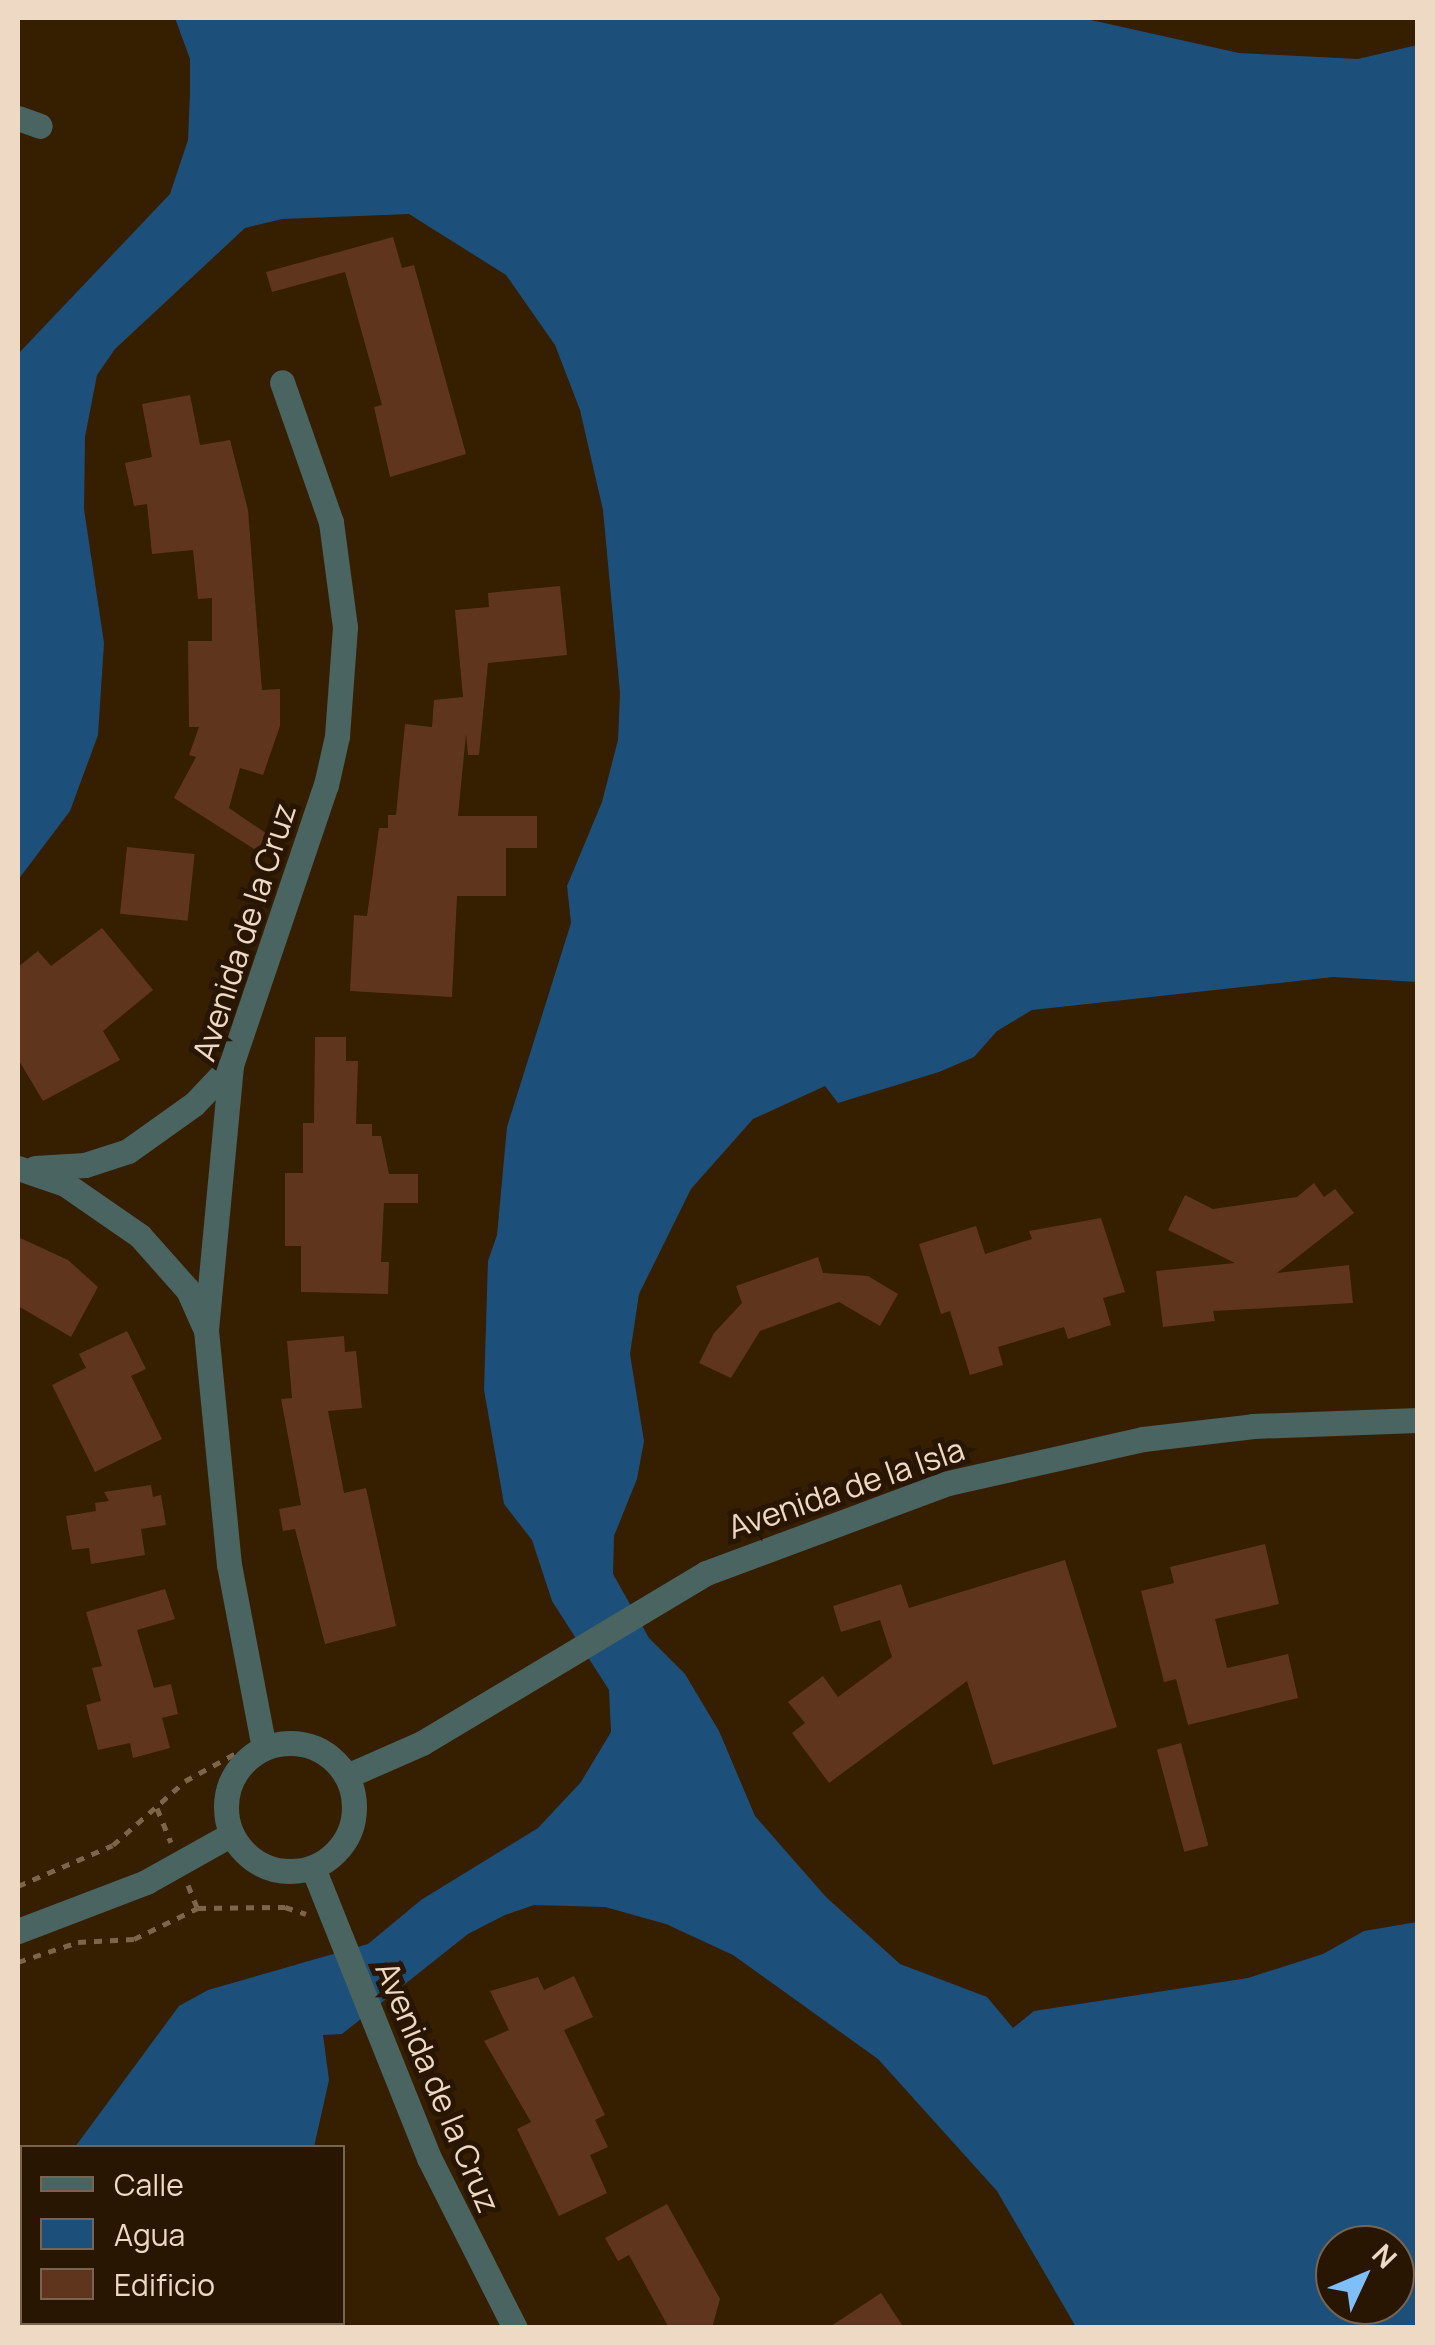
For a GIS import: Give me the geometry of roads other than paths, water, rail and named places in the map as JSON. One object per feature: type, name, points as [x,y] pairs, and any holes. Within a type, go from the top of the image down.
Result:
[{"type":"street","name":"Avenida de la Cruz","points":[[263,1742],[229,1565],[206,1330],[231,1065],[326,785],[343,684],[343,611],[330,522],[282,382]]},
{"type":"street","points":[[22,1169],[86,1164],[128,1151],[194,1104],[231,1065]]},
{"type":"street","points":[[22,1169],[65,1184],[140,1236],[188,1290],[206,1330]]},
{"type":"street","name":"Avenida de la Isla","points":[[347,1776],[422,1743],[652,1600],[841,1519],[1049,1456],[1253,1426],[1418,1420]]},
{"type":"street","points":[[263,1742],[302,1743],[320,1750],[347,1776],[354,1794],[351,1830],[330,1859],[313,1868],[275,1870],[242,1850],[232,1834],[230,1784],[263,1742]]},
{"type":"street","points":[[18,1931],[146,1882],[232,1834]]},
{"type":"street","name":"Avenida de la Cruz","points":[[313,1868],[372,2028],[429,2158],[515,2328]]},
{"type":"water","points":[[175,18],[1082,18],[1239,53],[1358,59],[1417,45],[1417,982],[1333,977],[1032,1010],[997,1031],[974,1057],[939,1072],[838,1103],[825,1086],[753,1119],[691,1189],[639,1294],[630,1354],[644,1441],[637,1479],[614,1536],[613,1574],[649,1638],[685,1674],[719,1731],[755,1816],[826,1897],[900,1964],[987,1997],[1013,2028],[1034,2011],[1248,1978],[1323,1954],[1364,1931],[1417,1922],[1417,2327],[1076,2327],[997,2191],[878,2059],[733,1955],[666,1924],[605,1907],[534,1905],[505,1915],[468,1934],[342,2034],[323,2035],[329,2080],[314,2145],[76,2145],[179,2006],[208,1990],[368,1944],[421,1900],[538,1828],[581,1782],[611,1732],[609,1690],[552,1601],[532,1540],[504,1504],[484,1390],[488,1261],[497,1235],[507,1127],[571,923],[567,886],[602,802],[618,740],[620,693],[603,510],[580,410],[555,345],[506,275],[409,214],[282,219],[245,228],[115,349],[97,375],[85,437],[84,509],[104,643],[98,735],[70,811],[18,880],[18,354],[170,194],[188,140],[190,59]]},
{"type":"water","points":[[24,2325],[142,2325],[24,2327]]}]
